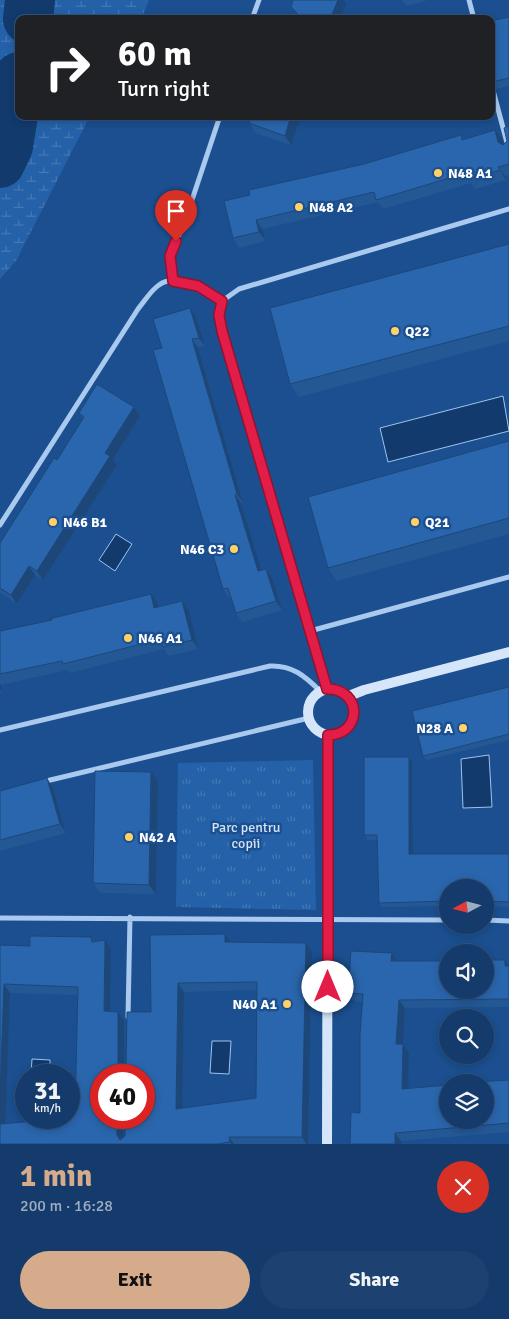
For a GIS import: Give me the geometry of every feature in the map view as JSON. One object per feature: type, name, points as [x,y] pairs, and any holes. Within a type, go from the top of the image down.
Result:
[{"type":"street","points":[[253,15],[258,0]]},
{"type":"street","points":[[469,0],[473,15]]},
{"type":"street","points":[[495,98],[509,150]]},
{"type":"street","points":[[173,281],[170,256],[188,212],[219,120]]},
{"type":"street","points":[[324,690],[310,630],[222,331],[219,315],[222,301],[239,289],[509,209]]},
{"type":"street","points":[[0,525],[138,309],[159,284],[173,281],[198,286],[222,301]]},
{"type":"street","points":[[310,630],[509,577]]},
{"type":"street","points":[[348,696],[364,690],[509,652]]},
{"type":"street","points":[[0,730],[270,666],[283,665],[324,690],[342,691],[348,696],[354,709],[351,723],[341,733],[328,735],[316,729],[309,718],[310,703],[324,690]]},
{"type":"street","points":[[38,782],[309,718]]},
{"type":"street","points":[[327,1144],[328,735]]},
{"type":"street","points":[[128,1026],[130,917]]},
{"type":"street","points":[[0,918],[130,917],[439,920]]},
{"type":"street","points":[[494,920],[509,921]]},
{"type":"green space","points":[[0,0],[149,0],[143,15],[15,15],[15,120],[88,120],[16,261],[0,279]]},
{"type":"green space","name":"Parc pentru copii","points":[[313,760],[316,910],[176,907],[178,763]]},
{"type":"shaded area","points":[[503,396],[509,431],[388,462],[380,428]]},
{"type":"shaded area","points":[[116,534],[132,544],[115,571],[99,560]]},
{"type":"shaded area","points":[[489,755],[492,807],[463,808],[461,759]]},
{"type":"shaded area","points":[[212,1041],[231,1041],[229,1074],[210,1073]]},
{"type":"shaded area","points":[[32,1059],[50,1060],[50,1064],[32,1064]]},
{"type":"building","points":[[293,0],[338,0],[332,15],[296,15],[297,13],[291,7]]},
{"type":"building","points":[[509,17],[509,78],[495,81],[495,20]]},
{"type":"building","points":[[250,120],[290,120],[285,136],[249,123]]},
{"type":"building","points":[[509,126],[509,164],[498,167],[500,170],[468,180],[466,173],[376,200],[374,192],[256,220],[259,232],[233,238],[224,201],[250,195],[249,190],[364,164],[461,135],[462,140],[495,130],[498,142],[503,145],[507,141],[504,128]]},
{"type":"building","name":"Q22","points":[[509,244],[509,326],[290,384],[270,308]]},
{"type":"building","points":[[190,308],[199,338],[192,339],[237,494],[235,495],[258,571],[266,569],[276,601],[236,613],[228,588],[223,589],[153,350],[162,348],[153,319]]},
{"type":"building","points":[[97,384],[134,407],[105,453],[110,456],[37,571],[29,566],[11,595],[0,588],[0,543],[54,458],[57,460],[84,417],[79,413]]},
{"type":"building","name":"Q21","points":[[509,441],[509,518],[328,568],[308,497]]},
{"type":"building","points":[[151,594],[154,608],[182,601],[192,640],[163,647],[161,639],[63,664],[62,661],[0,674],[0,631],[52,620],[49,619]]},
{"type":"building","name":"N28 A","points":[[509,687],[509,734],[423,756],[412,711]]},
{"type":"building","points":[[364,757],[409,757],[409,854],[509,854],[509,902],[494,901],[494,879],[439,879],[439,901],[379,903],[377,835],[364,835]]},
{"type":"building","name":"N42 A","points":[[95,771],[151,772],[149,885],[93,883]]},
{"type":"building","points":[[47,778],[60,824],[0,840],[0,791]]},
{"type":"building","points":[[225,934],[225,942],[306,943],[302,1137],[229,1137],[230,1142],[217,1144],[0,1144],[0,1124],[15,1123],[15,1129],[80,1129],[80,1064],[76,1064],[78,987],[4,984],[0,1097],[0,945],[30,946],[30,936],[91,937],[92,942],[105,940],[104,1011],[118,1012],[118,1064],[90,1064],[90,1129],[117,1129],[117,1135],[120,1140],[125,1136],[125,1129],[155,1129],[155,1064],[126,1064],[127,1012],[151,1012],[150,935]],"holes":[[[257,982],[256,1098],[176,1109],[178,983]]]},
{"type":"building","points":[[351,951],[392,953],[391,961],[439,961],[439,999],[494,999],[494,960],[505,960],[505,966],[509,966],[509,999],[399,1000],[396,1044],[403,1044],[402,1089],[439,1086],[439,1129],[441,1129],[395,1133],[395,1144],[350,1144],[351,1112],[360,1113],[360,1035],[363,994],[348,993]]},
{"type":"building","points":[[509,1080],[509,1123],[494,1124],[494,1081]]},
{"type":"waterway","points":[[28,15],[30,0]]},
{"type":"waterway","points":[[0,163],[8,146],[15,102]]},
{"type":"place","name":"N48 A1","points":[[438,173]]},
{"type":"place","name":"N48 A2","points":[[299,207]]},
{"type":"place","name":"Q22","points":[[395,331]]},
{"type":"place","name":"N46 B1","points":[[53,522]]},
{"type":"place","name":"Q21","points":[[415,522]]},
{"type":"place","name":"N46 C3","points":[[234,549]]},
{"type":"place","name":"N46 A1","points":[[128,638]]},
{"type":"place","name":"N28 A","points":[[463,728]]},
{"type":"place","name":"N42 A","points":[[129,837]]},
{"type":"place","name":"N40 A1","points":[[287,1004]]},
{"type":"route","points":[[176,241],[170,256],[173,281],[198,286],[222,301],[219,315],[222,331],[327,689],[342,691],[352,702],[354,709],[354,716],[347,728],[341,733],[328,735],[328,987]]}]
